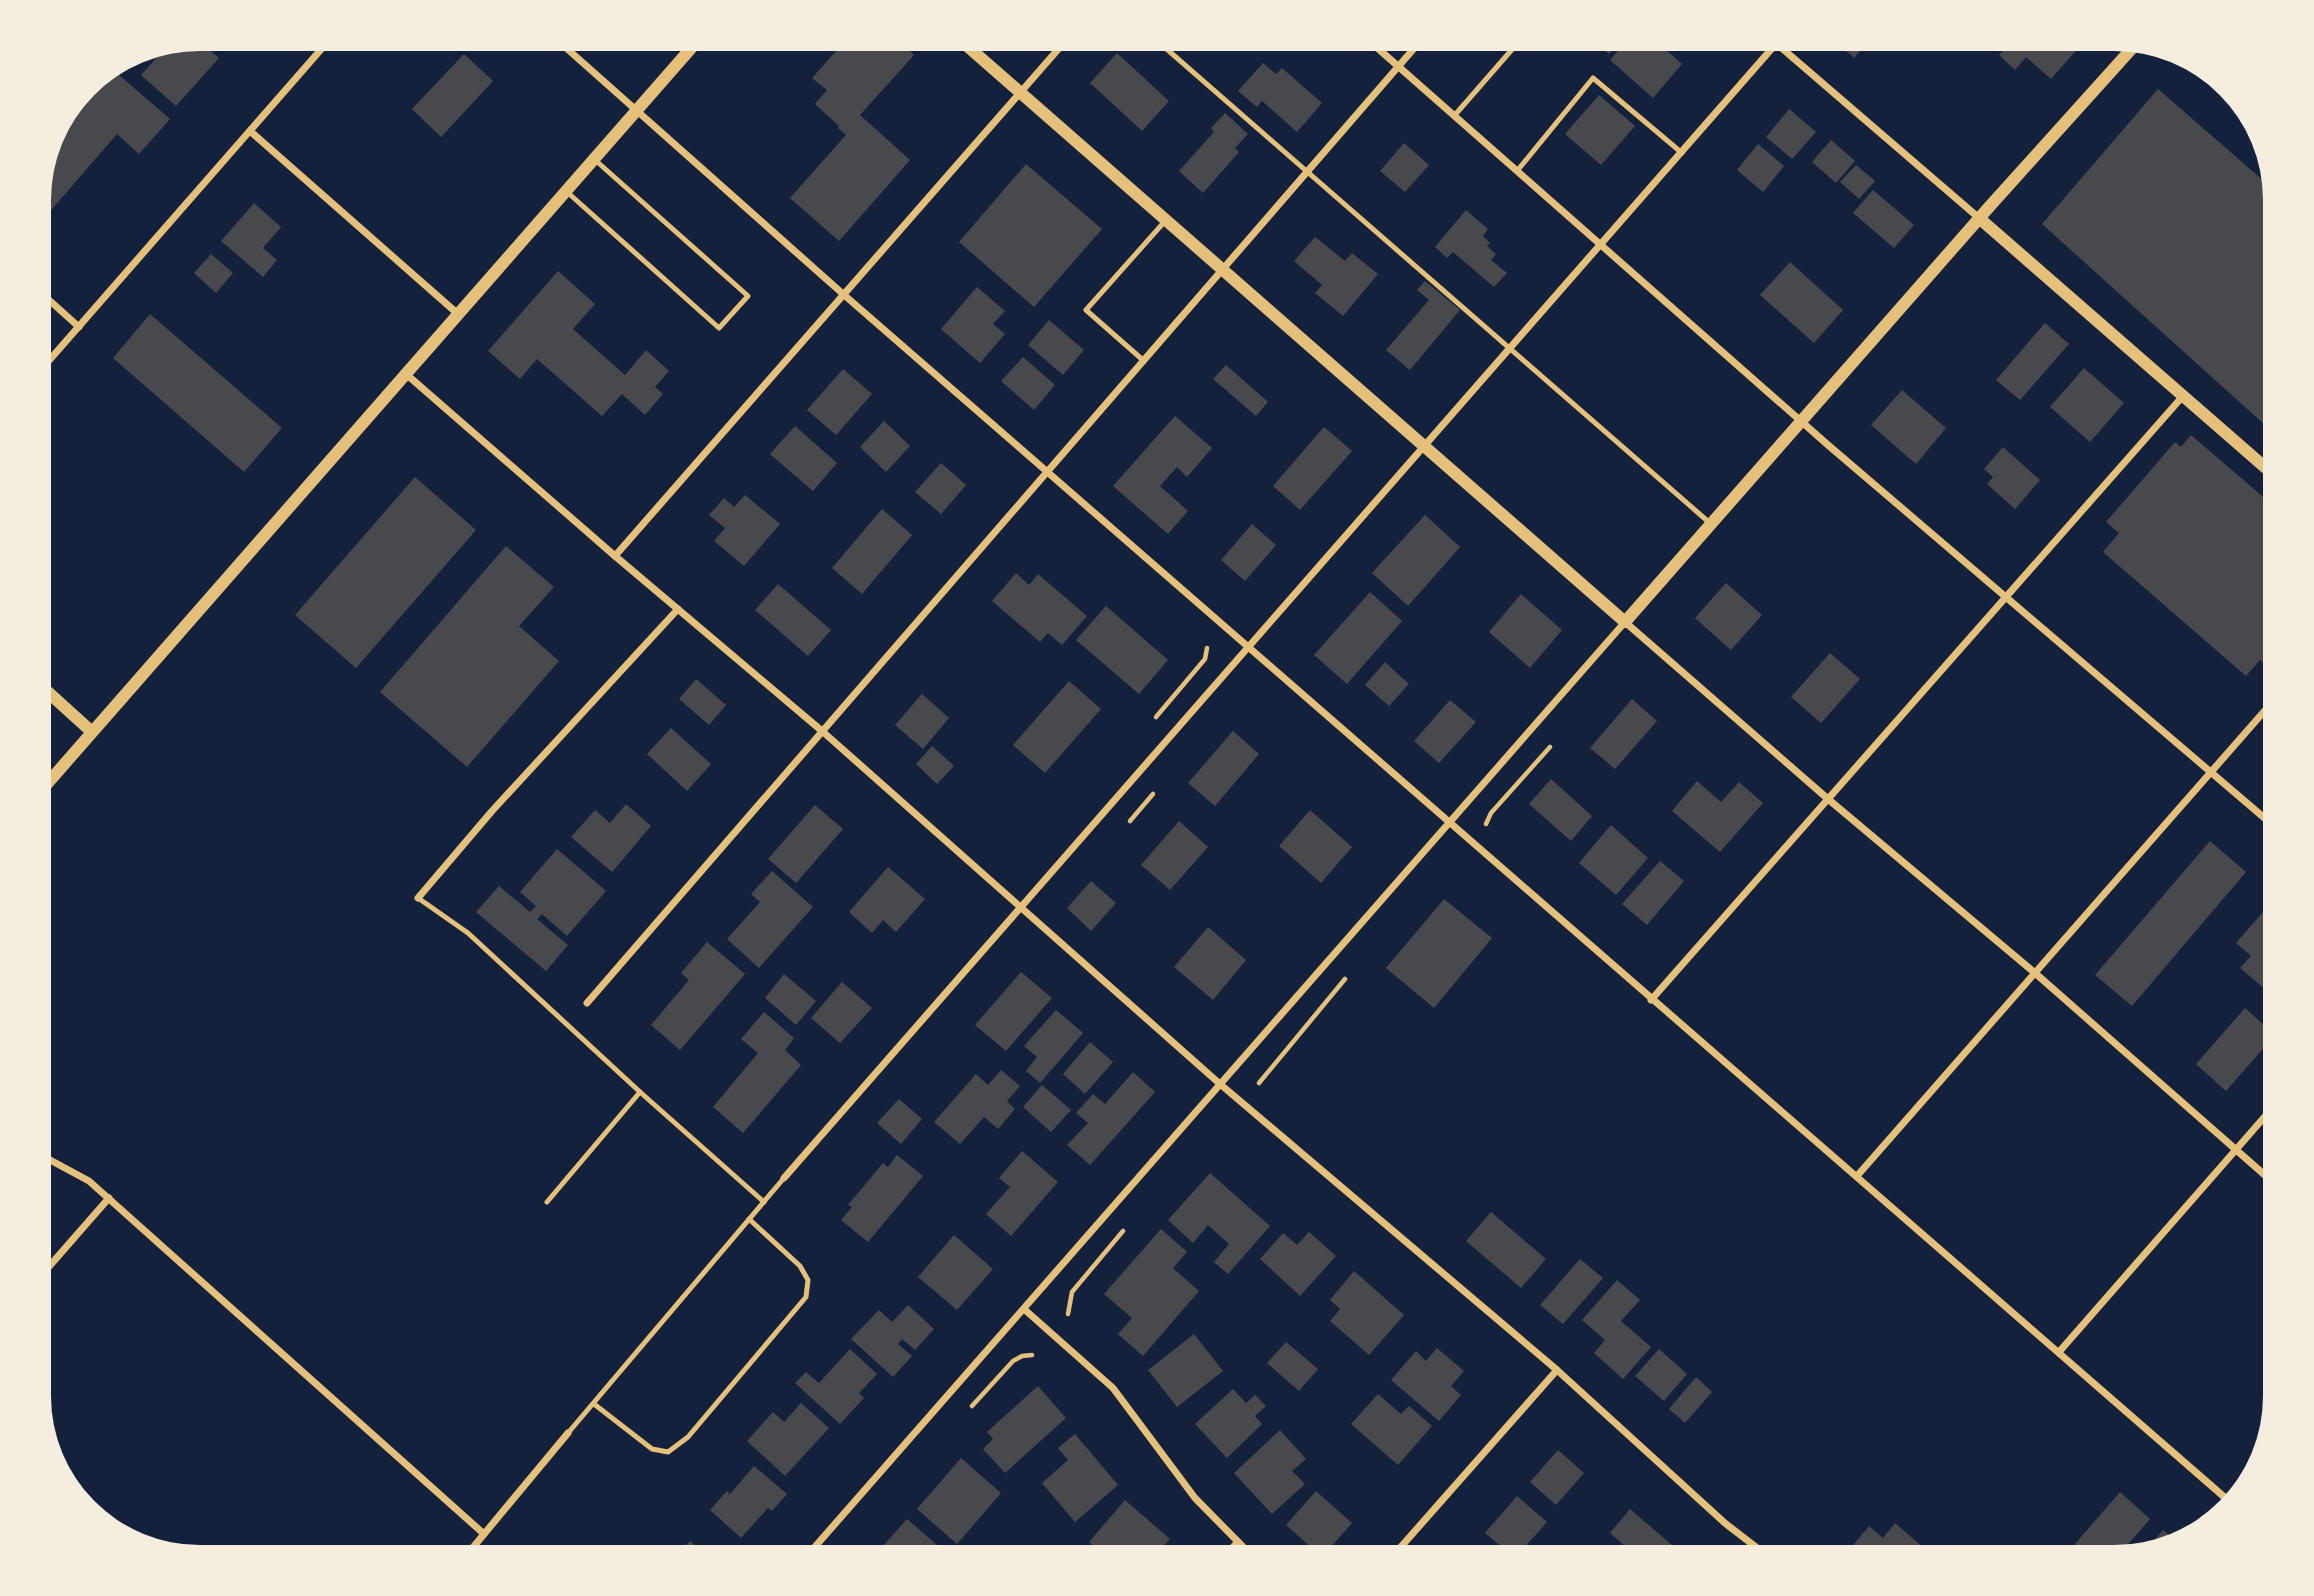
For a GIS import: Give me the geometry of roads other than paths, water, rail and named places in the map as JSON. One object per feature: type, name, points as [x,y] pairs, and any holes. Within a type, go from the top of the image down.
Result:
[{"type":"street","points":[[51,358],[320,51]]},
{"type":"street","points":[[569,51],[843,294],[1651,1000],[2224,1496]]},
{"type":"street","points":[[51,779],[689,51]]},
{"type":"street","points":[[973,51],[1828,799],[2035,973],[2263,1173]]},
{"type":"street","points":[[615,556],[1057,51]]},
{"type":"street","points":[[1380,51],[1801,421],[2263,816]]},
{"type":"street","points":[[587,1003],[1412,51]]},
{"type":"street","points":[[784,1178],[1682,153],[1767,51]]},
{"type":"street","points":[[1789,51],[2263,464]]},
{"type":"street","points":[[817,1545],[1979,218],[2129,52]]},
{"type":"street","points":[[250,131],[458,314]]},
{"type":"street","points":[[51,302],[79,327]]},
{"type":"street","points":[[406,374],[822,731],[1220,1084],[1557,1370],[1726,1524],[1754,1545]]},
{"type":"street","points":[[1651,1000],[2184,395]]},
{"type":"street","points":[[418,898],[492,811],[678,609]]},
{"type":"street","points":[[51,695],[93,732]]},
{"type":"street","points":[[1857,1176],[2263,714]]},
{"type":"street","points":[[2059,1352],[2263,1120]]},
{"type":"street","points":[[51,1160],[89,1181],[109,1198],[484,1534]]},
{"type":"street","points":[[51,1264],[109,1198]]},
{"type":"street","points":[[1024,1309],[1113,1388],[1195,1498],[1241,1545]]},
{"type":"street","points":[[1403,1545],[1557,1370]]},
{"type":"street","points":[[475,1545],[568,1433]]},
{"type":"lane","points":[[1169,51],[1711,524]]},
{"type":"lane","points":[[1454,116],[1511,51]]},
{"type":"lane","points":[[1517,171],[1593,78],[1682,153]]},
{"type":"lane","points":[[566,191],[719,328],[748,296],[594,159]]},
{"type":"lane","points":[[1144,361],[1086,310],[1166,220]]},
{"type":"lane","points":[[418,898],[468,933],[764,1202]]},
{"type":"lane","points":[[547,1202],[640,1092]]},
{"type":"lane","points":[[568,1433],[784,1178]]},
{"type":"lane","points":[[594,1404],[652,1449],[668,1452],[688,1437],[781,1327],[806,1297],[808,1280],[800,1266],[749,1219]]}]
